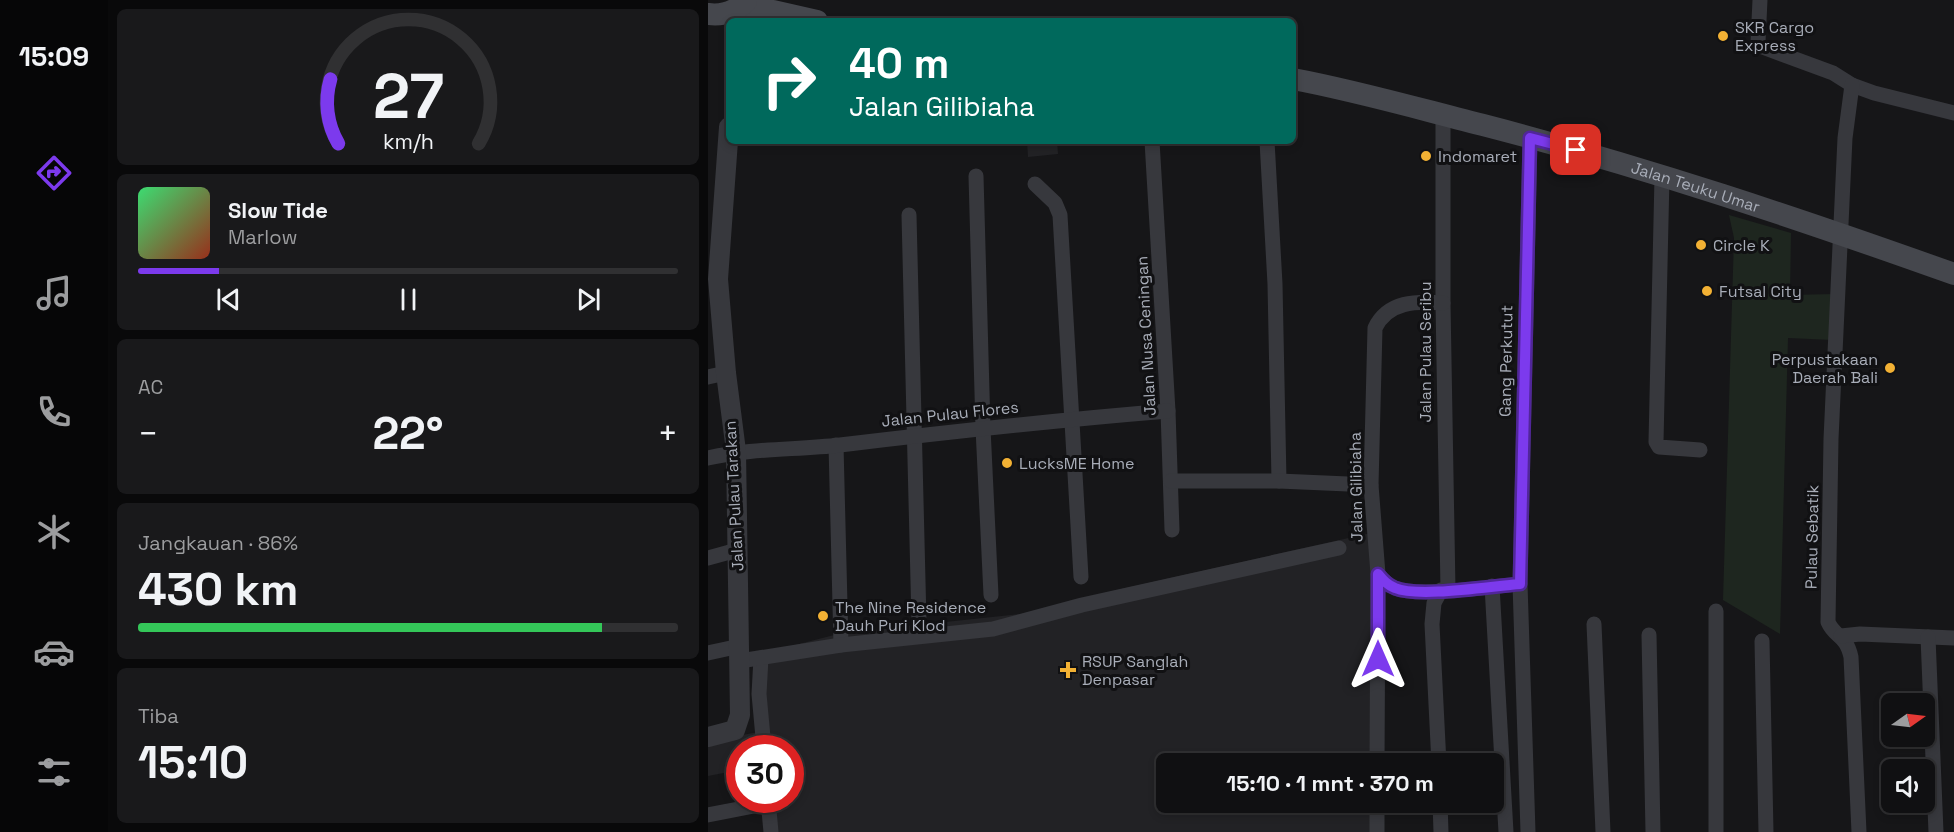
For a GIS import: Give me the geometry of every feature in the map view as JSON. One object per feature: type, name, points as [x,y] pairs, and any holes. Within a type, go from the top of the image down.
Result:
[{"type":"main road","points":[[770,0],[789,14]]},
{"type":"main road","points":[[729,12],[789,14],[805,18]]},
{"type":"main road","name":"Jalan Teuku Umar","points":[[1296,80],[1443,114],[1576,150],[1811,223],[1954,274]]},
{"type":"street","points":[[1760,0],[1758,42],[1760,46],[1833,73],[1852,85],[1897,100],[1954,113]]},
{"type":"street","name":"Pulau Sebatik","points":[[1852,85],[1845,138],[1831,439],[1828,622],[1834,632],[1846,641],[1851,657],[1859,832]]},
{"type":"street","name":"Jalan Pulau Seribu","points":[[1438,753],[1432,624],[1434,603],[1444,590],[1443,114]]},
{"type":"street","name":"Gang Perkutut","points":[[1527,832],[1520,584],[1530,138]]},
{"type":"street","name":"Jalan Pulau Tarakan","points":[[708,737],[735,730],[749,694],[740,654],[736,451],[717,375],[713,280],[727,144]]},
{"type":"street","name":"Jalan Nusa Ceningan","points":[[1152,144],[1168,411],[1172,530]]},
{"type":"street","points":[[1267,144],[1275,284],[1279,481]]},
{"type":"street","points":[[976,176],[983,428],[991,595]]},
{"type":"street","points":[[1662,177],[1656,442],[1659,447],[1700,450]]},
{"type":"street","points":[[1035,184],[1059,209],[1081,577]]},
{"type":"street","points":[[909,215],[919,622]]},
{"type":"street","name":"Jalan Gilibiaha","points":[[1377,753],[1378,574],[1371,485],[1375,328],[1383,315],[1400,305],[1424,302],[1443,303]]},
{"type":"street","name":"Jalan Pulau Flores","points":[[708,458],[736,451],[836,445],[983,428],[1168,411]]},
{"type":"street","points":[[836,445],[842,645]]},
{"type":"street","points":[[1171,481],[1279,481],[1371,485]]},
{"type":"street","points":[[708,653],[740,654],[761,658],[842,645],[993,629],[1082,605],[1339,548]]},
{"type":"street","points":[[708,558],[737,550]]},
{"type":"street","points":[[1378,574],[1385,584],[1397,589],[1417,592],[1520,584]]},
{"type":"street","points":[[1492,586],[1506,832]]},
{"type":"street","points":[[1716,611],[1716,832]]},
{"type":"street","points":[[1594,624],[1604,832]]},
{"type":"street","points":[[1841,636],[1860,634],[1954,638]]},
{"type":"street","points":[[1649,635],[1653,832]]},
{"type":"street","points":[[1928,637],[1936,832]]},
{"type":"street","points":[[1762,641],[1766,832]]},
{"type":"street","points":[[760,735],[749,694],[761,658]]},
{"type":"street","points":[[708,815],[726,811]]},
{"type":"street","points":[[765,813],[771,832]]},
{"type":"street","points":[[1377,813],[1377,832]]},
{"type":"street","points":[[1440,813],[1441,832]]},
{"type":"shaded area","points":[[1027,144],[1057,144],[1058,154],[1028,157]]},
{"type":"shaded area","points":[[1729,215],[1791,233],[1790,295],[1835,294],[1833,340],[1788,338],[1780,634],[1723,600],[1734,238]]},
{"type":"shaded area","name":"RSUP Sanglah Denpasar","points":[[1371,533],[1373,753],[1156,753],[1156,813],[1372,813],[1372,832],[776,832],[774,813],[804,813],[804,735],[767,735],[760,654],[842,633],[1021,614],[1121,589]]},
{"type":"shaded area","points":[[759,732],[759,735],[742,735]]},
{"type":"shaded area","points":[[726,738],[726,773],[708,776],[708,741]]},
{"type":"place","name":"SKR Cargo Express","points":[[1723,36]]},
{"type":"place","name":"Indomaret","points":[[1426,156]]},
{"type":"place","name":"Circle K","points":[[1701,245]]},
{"type":"place","name":"Futsal City","points":[[1707,291]]},
{"type":"place","name":"Perpustakaan Daerah Bali","points":[[1890,368]]},
{"type":"place","name":"LucksME Home","points":[[1007,463]]},
{"type":"place","name":"The Nine Residence Dauh Puri Klod","points":[[823,616]]},
{"type":"place","name":"RSUP Sanglah Denpasar","points":[[1068,670]]},
{"type":"route","points":[[1378,659],[1378,574],[1385,584],[1397,589],[1417,592],[1520,584],[1530,138],[1576,150]]}]
